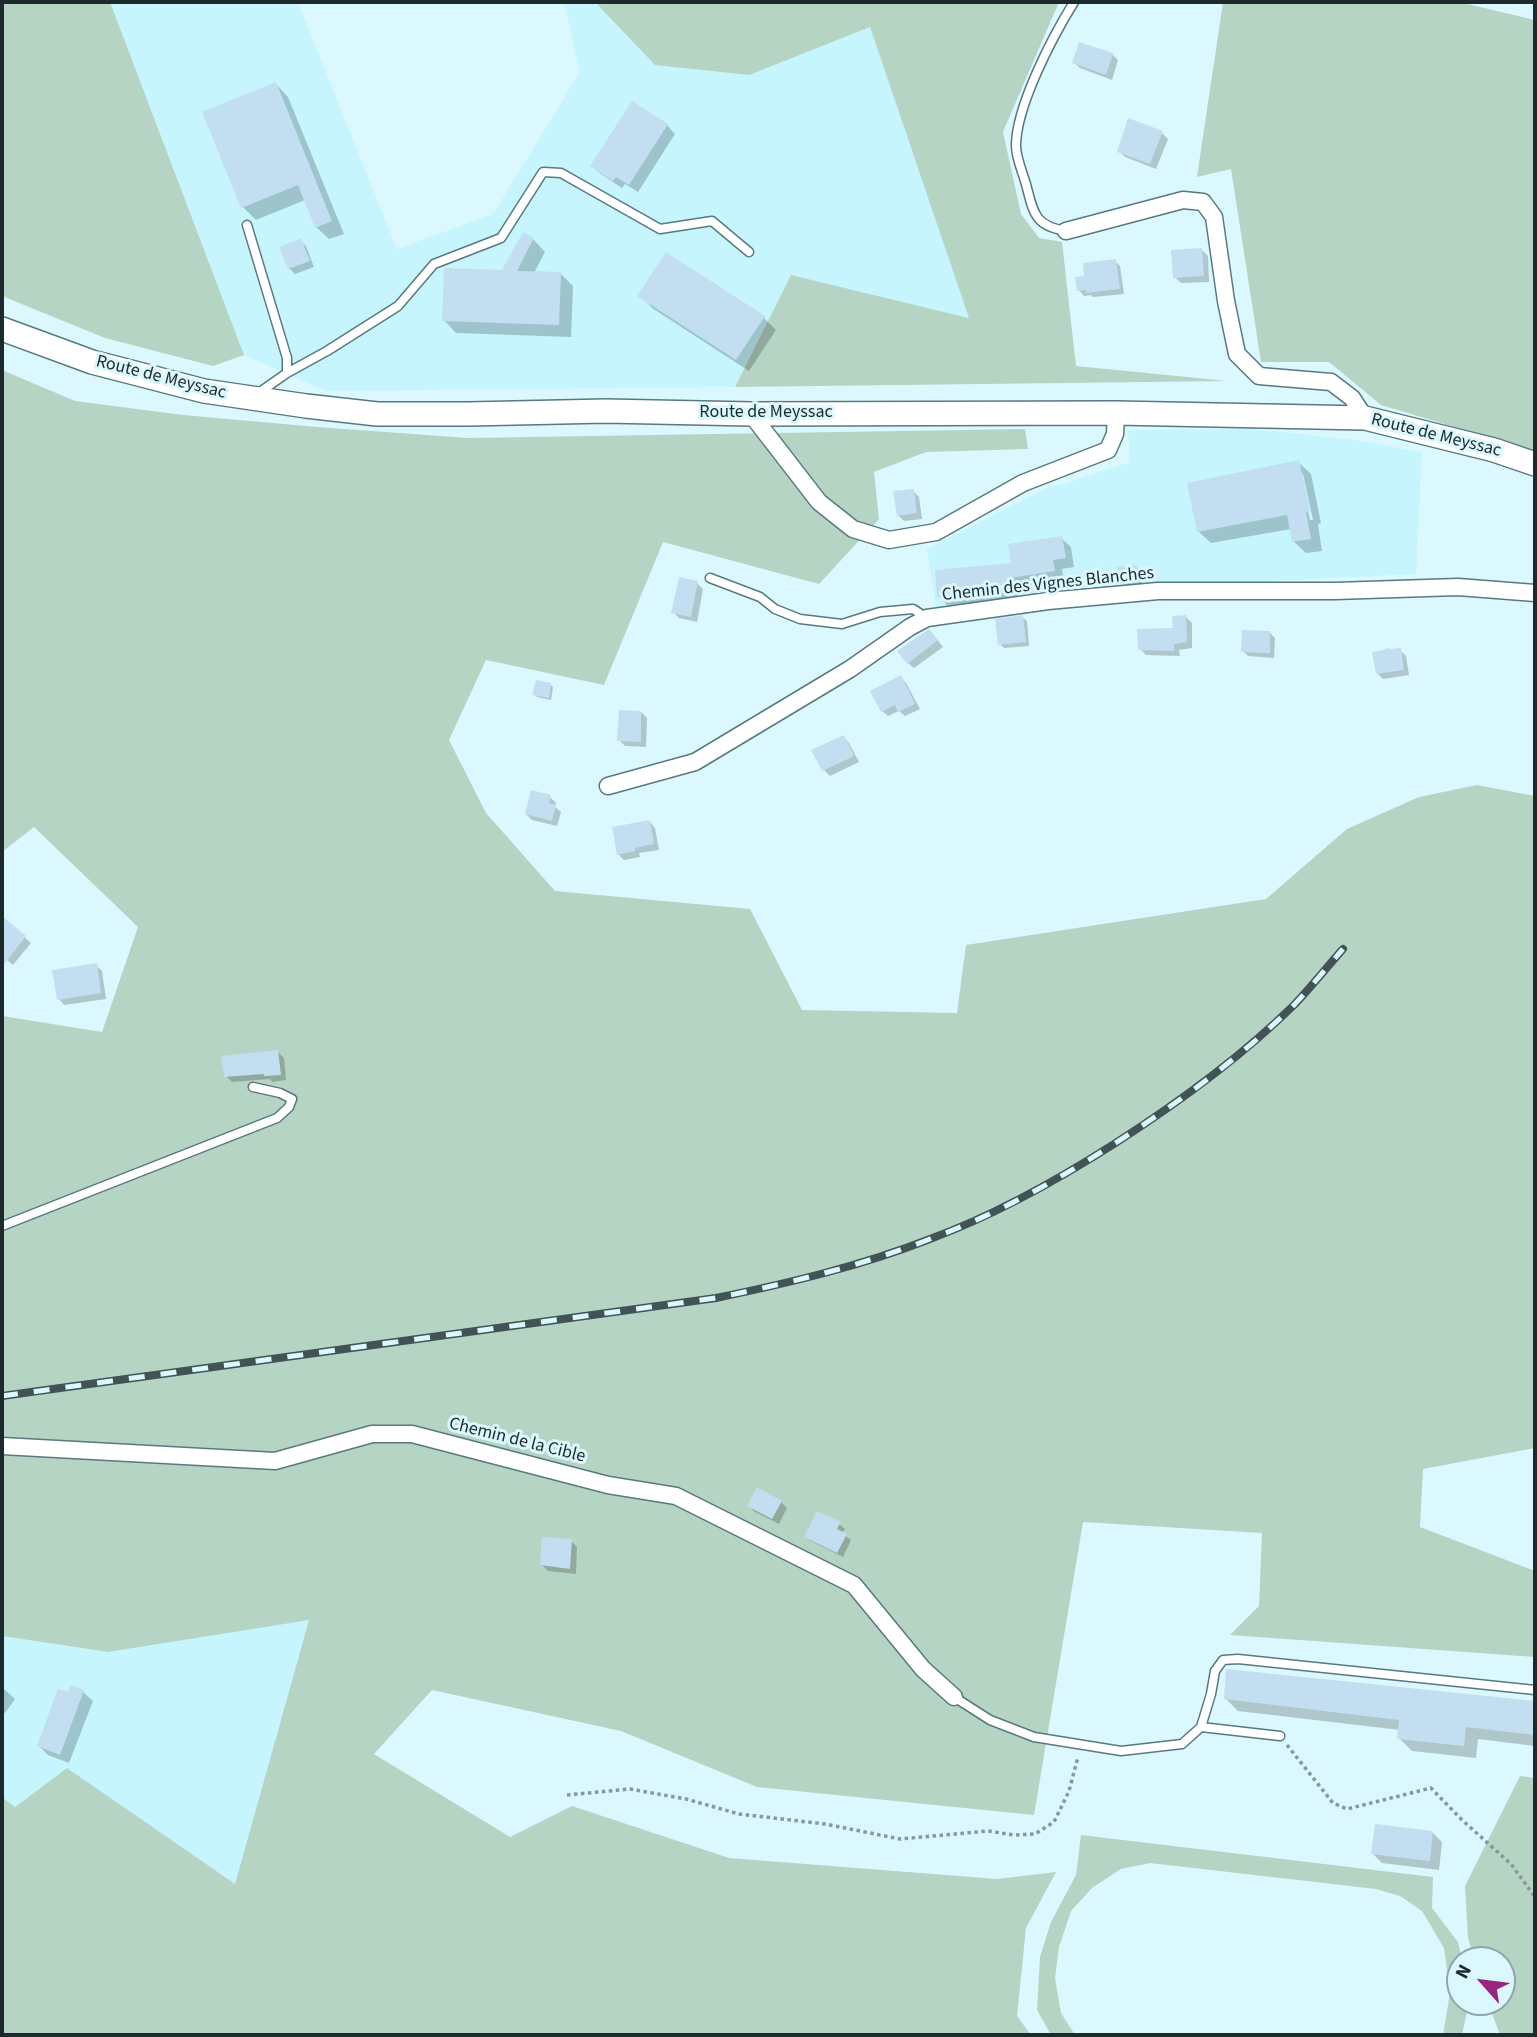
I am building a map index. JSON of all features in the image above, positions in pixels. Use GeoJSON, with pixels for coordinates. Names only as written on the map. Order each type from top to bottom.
{"type":"FeatureCollection","features":[{"type":"Feature","properties":{"kind":"main road","name":"Route de Meyssac"},"geometry":{"type":"LineString","coordinates":[[2,330],[92,362],[204,391],[377,414],[606,411],[751,414],[1116,413],[1365,418],[1494,450],[1535,464]]}},
{"type":"Feature","properties":{"kind":"street"},"geometry":{"type":"LineString","coordinates":[[1066,231],[1183,201],[1203,202],[1214,217],[1237,354],[1259,376],[1331,382],[1352,398],[1365,418]]}},
{"type":"Feature","properties":{"kind":"street"},"geometry":{"type":"LineString","coordinates":[[751,414],[819,502],[853,529],[889,540],[936,532],[1023,483],[1108,450],[1115,434],[1116,413]]}},
{"type":"Feature","properties":{"kind":"street","name":"Chemin des Vignes Blanches"},"geometry":{"type":"LineString","coordinates":[[608,786],[695,762],[850,669],[910,627],[927,618],[946,614],[1158,591],[1335,591],[1458,587],[1535,593]]}},
{"type":"Feature","properties":{"kind":"street","name":"Chemin de la Cible"},"geometry":{"type":"LineString","coordinates":[[2,1446],[275,1461],[372,1434],[412,1434],[608,1485],[676,1496],[854,1585],[923,1669],[954,1698]]}},
{"type":"Feature","properties":{"kind":"lane"},"geometry":{"type":"LineString","coordinates":[[1066,231],[1048,228],[1034,212],[1016,147],[1023,107],[1058,27],[1074,2]]}},
{"type":"Feature","properties":{"kind":"lane"},"geometry":{"type":"LineString","coordinates":[[251,398],[398,306],[434,264],[501,238],[543,172],[561,173],[660,229],[712,220],[749,252]]}},
{"type":"Feature","properties":{"kind":"lane"},"geometry":{"type":"LineString","coordinates":[[247,225],[288,358],[287,373]]}},
{"type":"Feature","properties":{"kind":"lane"},"geometry":{"type":"LineString","coordinates":[[710,578],[760,597],[775,609],[800,619],[842,624],[880,612],[913,609],[927,618]]}},
{"type":"Feature","properties":{"kind":"lane"},"geometry":{"type":"LineString","coordinates":[[2,1226],[277,1118],[289,1107],[292,1099],[280,1093],[253,1087]]}},
{"type":"Feature","properties":{"kind":"lane"},"geometry":{"type":"LineString","coordinates":[[954,1698],[990,1720],[1034,1737],[1121,1751],[1182,1744],[1201,1727],[1215,1671],[1223,1660],[1238,1659],[1535,1690]]}},
{"type":"Feature","properties":{"kind":"lane"},"geometry":{"type":"LineString","coordinates":[[1201,1727],[1280,1736]]}},
{"type":"Feature","properties":{"kind":"path"},"geometry":{"type":"LineString","coordinates":[[1280,1736],[1333,1804],[1347,1809],[1431,1788],[1511,1864],[1535,1897]]}},
{"type":"Feature","properties":{"kind":"path"},"geometry":{"type":"LineString","coordinates":[[567,1795],[630,1789],[685,1799],[739,1814],[825,1824],[900,1839],[988,1830],[1014,1835],[1035,1834],[1054,1822],[1069,1791],[1081,1745]]}},
{"type":"Feature","properties":{"kind":"shaded area"},"geometry":{"type":"Polygon","coordinates":[[[110,2],[298,2],[397,249],[493,214],[580,72],[564,2],[595,2],[655,64],[748,75],[870,27],[970,318],[791,275],[735,387],[326,391],[244,355],[110,2]]]}},
{"type":"Feature","properties":{"kind":"shaded area"},"geometry":{"type":"Polygon","coordinates":[[[1256,429],[1354,440],[1422,452],[1416,574],[1083,590],[936,607],[927,549],[1043,490],[1130,462],[1128,430],[1256,429]]]}},
{"type":"Feature","properties":{"kind":"shaded area"},"geometry":{"type":"Polygon","coordinates":[[[309,1619],[235,1885],[67,1768],[15,1807],[2,1797],[2,1636],[108,1652],[309,1619]]]}},
{"type":"Feature","properties":{"kind":"green space"},"geometry":{"type":"Polygon","coordinates":[[[2,2],[110,2],[244,355],[213,366],[105,338],[2,296],[2,2]]]}},
{"type":"Feature","properties":{"kind":"green space"},"geometry":{"type":"Polygon","coordinates":[[[595,2],[1059,2],[1003,132],[1021,214],[1039,238],[1062,242],[1076,366],[1227,381],[735,387],[791,275],[969,318],[870,27],[749,75],[655,65],[595,2]]]}},
{"type":"Feature","properties":{"kind":"green space"},"geometry":{"type":"Polygon","coordinates":[[[1223,2],[1459,2],[1535,20],[1535,451],[1381,405],[1329,362],[1261,362],[1231,169],[1197,177],[1223,2]]]}},
{"type":"Feature","properties":{"kind":"green space"},"geometry":{"type":"Polygon","coordinates":[[[2,370],[75,401],[183,415],[468,438],[1025,429],[1028,449],[926,452],[874,472],[879,519],[819,584],[663,542],[604,685],[486,660],[449,740],[486,813],[555,891],[750,909],[802,1010],[957,1013],[966,945],[1266,899],[1347,829],[1419,797],[1477,785],[1535,796],[1535,1448],[1423,1469],[1420,1527],[1535,1571],[1535,1657],[1230,1635],[1259,1606],[1262,1533],[1083,1522],[1034,1815],[757,1787],[621,1731],[432,1690],[374,1754],[510,1837],[572,1806],[729,1858],[997,1879],[1056,1872],[1026,1928],[1017,2016],[1031,2035],[2,2035],[2,1797],[15,1807],[67,1768],[235,1884],[309,1620],[108,1652],[2,1636],[2,1016],[102,1032],[138,927],[34,827],[2,852],[2,370]]]}},
{"type":"Feature","properties":{"kind":"green space"},"geometry":{"type":"Polygon","coordinates":[[[1520,1776],[1535,1778],[1535,2035],[1500,2035],[1493,2016],[1516,2016],[1516,1946],[1471,1946],[1465,1886],[1520,1776]]]}},
{"type":"Feature","properties":{"kind":"green space"},"geometry":{"type":"Polygon","coordinates":[[[1081,1835],[1433,1877],[1432,1908],[1459,1946],[1446,1946],[1446,1963],[1444,1948],[1422,1911],[1400,1896],[1376,1889],[1150,1863],[1121,1869],[1092,1888],[1071,1911],[1059,1947],[1055,1978],[1061,2013],[1075,2035],[1051,2035],[1037,2010],[1040,1957],[1051,1922],[1076,1875],[1081,1835]]]}},
{"type":"Feature","properties":{"kind":"green space"},"geometry":{"type":"Polygon","coordinates":[[[1446,2016],[1466,2016],[1462,2035],[1443,2035],[1446,2016]]]}},
{"type":"Feature","properties":{"kind":"building"},"geometry":{"type":"Polygon","coordinates":[[[1079,42],[1113,53],[1106,75],[1072,63],[1079,42]]]}},
{"type":"Feature","properties":{"kind":"building"},"geometry":{"type":"Polygon","coordinates":[[[276,82],[332,221],[315,228],[298,185],[241,208],[202,112],[276,82]]]}},
{"type":"Feature","properties":{"kind":"building"},"geometry":{"type":"Polygon","coordinates":[[[632,101],[668,124],[629,185],[616,177],[613,181],[590,166],[632,101]]]}},
{"type":"Feature","properties":{"kind":"building"},"geometry":{"type":"Polygon","coordinates":[[[1128,118],[1163,131],[1150,164],[1117,152],[1128,118]]]}},
{"type":"Feature","properties":{"kind":"building"},"geometry":{"type":"Polygon","coordinates":[[[523,232],[534,238],[517,271],[561,272],[559,325],[442,321],[444,268],[502,270],[523,232]]]}},
{"type":"Feature","properties":{"kind":"building"},"geometry":{"type":"Polygon","coordinates":[[[301,238],[310,261],[288,269],[279,247],[301,238]]]}},
{"type":"Feature","properties":{"kind":"building"},"geometry":{"type":"Polygon","coordinates":[[[1202,248],[1204,276],[1173,278],[1171,250],[1202,248]]]}},
{"type":"Feature","properties":{"kind":"building"},"geometry":{"type":"Polygon","coordinates":[[[666,252],[765,316],[736,360],[637,296],[666,252]]]}},
{"type":"Feature","properties":{"kind":"building"},"geometry":{"type":"Polygon","coordinates":[[[1116,259],[1120,289],[1086,293],[1086,290],[1077,291],[1075,277],[1084,276],[1083,263],[1116,259]]]}},
{"type":"Feature","properties":{"kind":"building"},"geometry":{"type":"Polygon","coordinates":[[[1299,460],[1310,511],[1306,512],[1311,539],[1292,542],[1287,515],[1197,532],[1187,483],[1299,460]]]}},
{"type":"Feature","properties":{"kind":"building"},"geometry":{"type":"Polygon","coordinates":[[[914,489],[917,513],[897,516],[893,491],[914,489]]]}},
{"type":"Feature","properties":{"kind":"building"},"geometry":{"type":"Polygon","coordinates":[[[1062,536],[1066,558],[1053,560],[1055,571],[1010,578],[1011,587],[1000,588],[1000,591],[937,597],[935,570],[1011,563],[1008,544],[1062,536]]]}},
{"type":"Feature","properties":{"kind":"building"},"geometry":{"type":"Polygon","coordinates":[[[1137,565],[1138,582],[1120,584],[1117,567],[1137,565]]]}},
{"type":"Feature","properties":{"kind":"building"},"geometry":{"type":"Polygon","coordinates":[[[679,577],[698,581],[691,617],[671,613],[679,577]]]}},
{"type":"Feature","properties":{"kind":"building"},"geometry":{"type":"Polygon","coordinates":[[[1023,615],[1026,642],[998,645],[995,619],[1023,615]]]}},
{"type":"Feature","properties":{"kind":"building"},"geometry":{"type":"Polygon","coordinates":[[[1186,615],[1187,642],[1174,644],[1174,651],[1138,650],[1137,629],[1173,628],[1172,616],[1186,615]]]}},
{"type":"Feature","properties":{"kind":"building"},"geometry":{"type":"Polygon","coordinates":[[[929,629],[938,640],[907,664],[897,651],[929,629]]]}},
{"type":"Feature","properties":{"kind":"building"},"geometry":{"type":"Polygon","coordinates":[[[1242,630],[1270,631],[1270,653],[1241,652],[1242,630]]]}},
{"type":"Feature","properties":{"kind":"building"},"geometry":{"type":"Polygon","coordinates":[[[1401,648],[1404,670],[1376,674],[1372,652],[1401,648]]]}},
{"type":"Feature","properties":{"kind":"building"},"geometry":{"type":"Polygon","coordinates":[[[901,675],[915,704],[898,712],[895,705],[881,712],[870,691],[901,675]]]}},
{"type":"Feature","properties":{"kind":"building"},"geometry":{"type":"Polygon","coordinates":[[[536,680],[551,683],[549,698],[532,695],[536,680]]]}},
{"type":"Feature","properties":{"kind":"building"},"geometry":{"type":"Polygon","coordinates":[[[619,710],[641,711],[641,742],[617,741],[619,710]]]}},
{"type":"Feature","properties":{"kind":"building"},"geometry":{"type":"Polygon","coordinates":[[[844,735],[854,756],[822,771],[811,750],[844,735]]]}},
{"type":"Feature","properties":{"kind":"building"},"geometry":{"type":"Polygon","coordinates":[[[531,790],[551,795],[549,803],[556,805],[552,821],[525,814],[531,790]]]}},
{"type":"Feature","properties":{"kind":"building"},"geometry":{"type":"Polygon","coordinates":[[[650,820],[654,844],[617,855],[612,827],[650,820]]]}},
{"type":"Feature","properties":{"kind":"building"},"geometry":{"type":"Polygon","coordinates":[[[2,916],[26,936],[2,967],[2,916]]]}},
{"type":"Feature","properties":{"kind":"building"},"geometry":{"type":"Polygon","coordinates":[[[97,963],[101,993],[57,1000],[52,970],[97,963]]]}},
{"type":"Feature","properties":{"kind":"building"},"geometry":{"type":"Polygon","coordinates":[[[278,1050],[281,1075],[224,1077],[221,1056],[278,1050]]]}},
{"type":"Feature","properties":{"kind":"building"},"geometry":{"type":"Polygon","coordinates":[[[757,1487],[782,1501],[772,1519],[747,1506],[757,1487]]]}},
{"type":"Feature","properties":{"kind":"building"},"geometry":{"type":"Polygon","coordinates":[[[817,1511],[841,1522],[837,1529],[847,1534],[837,1553],[804,1537],[817,1511]]]}},
{"type":"Feature","properties":{"kind":"building"},"geometry":{"type":"Polygon","coordinates":[[[542,1537],[572,1539],[570,1569],[540,1565],[542,1537]]]}},
{"type":"Feature","properties":{"kind":"building"},"geometry":{"type":"Polygon","coordinates":[[[1226,1669],[1535,1701],[1535,1735],[1466,1727],[1464,1746],[1397,1739],[1399,1720],[1224,1699],[1226,1669]]]}},
{"type":"Feature","properties":{"kind":"building"},"geometry":{"type":"Polygon","coordinates":[[[70,1685],[84,1690],[60,1755],[37,1746],[58,1689],[68,1692],[70,1685]]]}},
{"type":"Feature","properties":{"kind":"building"},"geometry":{"type":"Polygon","coordinates":[[[1375,1824],[1433,1831],[1430,1861],[1371,1854],[1375,1824]]]}},
{"type":"Feature","properties":{"kind":"railway"},"geometry":{"type":"LineString","coordinates":[[2,1396],[716,1298],[798,1280],[878,1258],[954,1230],[1001,1208],[1070,1171],[1138,1128],[1208,1079],[1252,1043],[1294,1005],[1343,949]]}}]}
